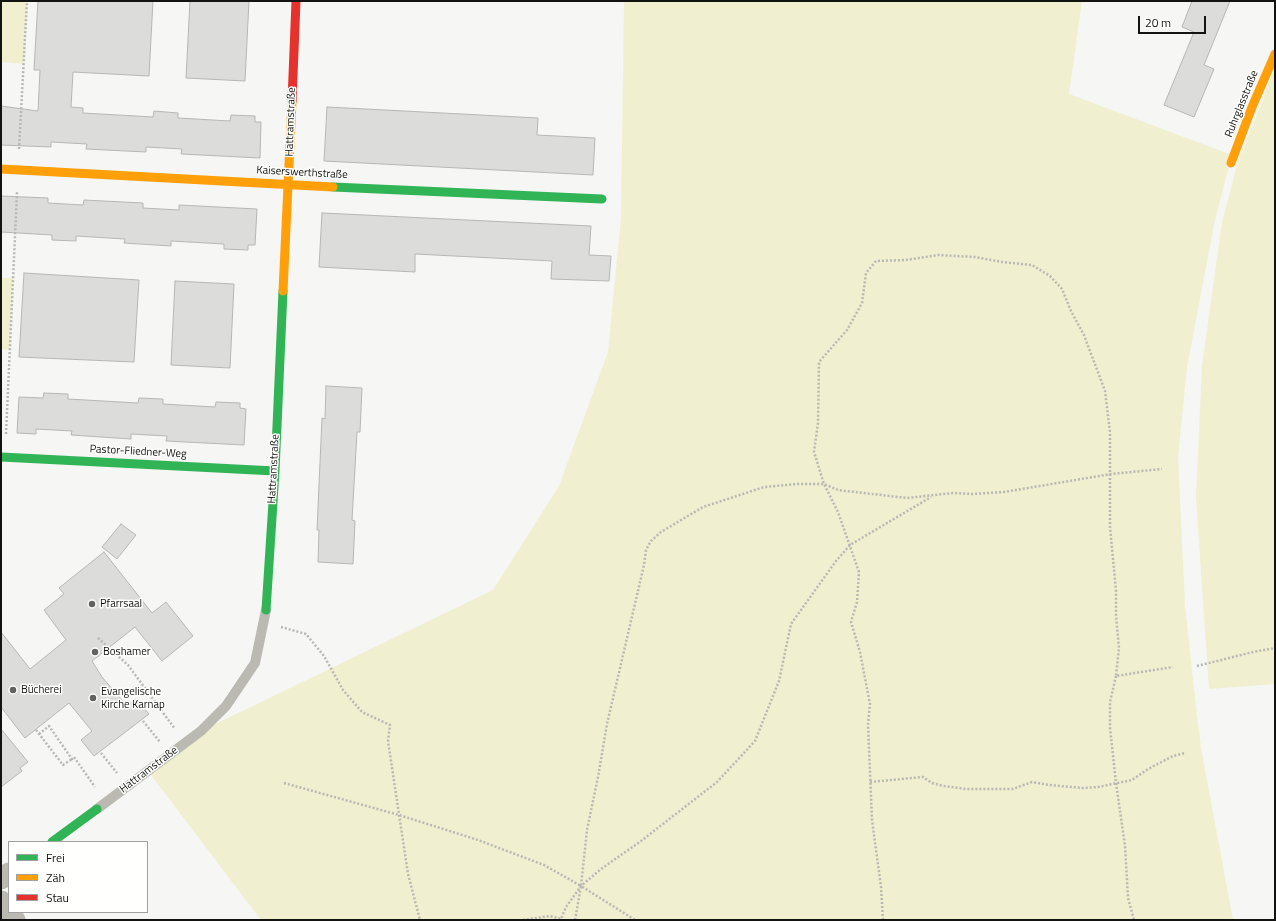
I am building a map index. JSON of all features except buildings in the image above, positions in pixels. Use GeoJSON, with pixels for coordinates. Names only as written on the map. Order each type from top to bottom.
{"type":"FeatureCollection","features":[{"type":"Feature","properties":{"kind":"street","name":"Hattramstraße"},"geometry":{"type":"LineString","coordinates":[[266,610],[275,471],[296,1]]}},
{"type":"Feature","properties":{"kind":"street","name":"Ruhrglasstraße"},"geometry":{"type":"LineString","coordinates":[[1231,163],[1252,107],[1275,54]]}},
{"type":"Feature","properties":{"kind":"street","name":"Kaiserswerthstraße"},"geometry":{"type":"LineString","coordinates":[[1,169],[288,185],[602,199]]}},
{"type":"Feature","properties":{"kind":"street","name":"Pastor-Fliedner-Weg"},"geometry":{"type":"LineString","coordinates":[[3,457],[275,471]]}},
{"type":"Feature","properties":{"kind":"street","name":"Hattramstraße"},"geometry":{"type":"LineString","coordinates":[[53,841],[97,809]]}},
{"type":"Feature","properties":{"kind":"street"},"geometry":{"type":"LineString","coordinates":[[1,902],[8,911]]}},
{"type":"Feature","properties":{"kind":"lane","name":"Hattramstraße"},"geometry":{"type":"LineString","coordinates":[[97,809],[201,731],[226,706],[255,663],[266,610]]}},
{"type":"Feature","properties":{"kind":"path"},"geometry":{"type":"LineString","coordinates":[[3,457],[27,1]]}},
{"type":"Feature","properties":{"kind":"path"},"geometry":{"type":"LineString","coordinates":[[883,920],[881,887],[872,820],[868,724],[870,704],[860,652],[851,622],[857,602],[859,572],[838,512],[824,484],[814,452],[818,422],[819,362],[847,330],[862,303],[866,273],[876,261],[906,260],[938,255],[975,257],[1032,265],[1050,276],[1062,289],[1086,342],[1105,391],[1110,432],[1110,526],[1116,591],[1116,616],[1120,648],[1110,702],[1110,721],[1116,783],[1125,846],[1128,898],[1134,920]]}},
{"type":"Feature","properties":{"kind":"path"},"geometry":{"type":"LineString","coordinates":[[575,920],[581,886],[587,830],[607,724],[644,565],[646,550],[651,541],[661,532],[703,507],[764,487],[797,484],[824,484],[838,490],[906,498],[953,493],[973,494],[1004,492],[1111,474],[1162,469]]}},
{"type":"Feature","properties":{"kind":"path"},"geometry":{"type":"LineString","coordinates":[[523,920],[550,916],[560,919],[566,907],[581,886],[601,869],[641,841],[717,782],[755,741],[779,681],[791,624],[836,561],[850,545],[933,496]]}},
{"type":"Feature","properties":{"kind":"path"},"geometry":{"type":"LineString","coordinates":[[264,623],[306,634],[324,656],[343,690],[362,712],[390,725],[388,741],[408,874],[420,920]]}},
{"type":"Feature","properties":{"kind":"path"},"geometry":{"type":"LineString","coordinates":[[98,638],[128,665],[185,743]]}},
{"type":"Feature","properties":{"kind":"path"},"geometry":{"type":"LineString","coordinates":[[1197,666],[1275,648]]}},
{"type":"Feature","properties":{"kind":"path"},"geometry":{"type":"LineString","coordinates":[[1116,676],[1173,667]]}},
{"type":"Feature","properties":{"kind":"path"},"geometry":{"type":"LineString","coordinates":[[143,721],[170,754]]}},
{"type":"Feature","properties":{"kind":"path"},"geometry":{"type":"LineString","coordinates":[[39,734],[49,726],[72,759]]}},
{"type":"Feature","properties":{"kind":"path"},"geometry":{"type":"LineString","coordinates":[[36,730],[63,765],[74,757],[106,802]]}},
{"type":"Feature","properties":{"kind":"path"},"geometry":{"type":"LineString","coordinates":[[101,753],[127,786]]}},
{"type":"Feature","properties":{"kind":"path"},"geometry":{"type":"LineString","coordinates":[[870,782],[924,777],[932,783],[944,786],[966,788],[1013,789],[1032,782],[1083,788],[1098,787],[1132,780],[1148,768],[1173,756],[1185,753]]}},
{"type":"Feature","properties":{"kind":"path"},"geometry":{"type":"LineString","coordinates":[[284,783],[452,831],[544,865],[635,920]]}},
{"type":"Feature","properties":{"kind":"green space"},"geometry":{"type":"Polygon","coordinates":[[[1,1],[27,1],[24,64],[1,62],[1,1]]]}},
{"type":"Feature","properties":{"kind":"green space"},"geometry":{"type":"Polygon","coordinates":[[[624,1],[1082,1],[1069,94],[1232,155],[1215,220],[1187,367],[1178,457],[1185,606],[1196,707],[1201,748],[1233,920],[261,920],[148,771],[201,731],[493,590],[559,486],[608,352],[621,219],[624,1]]]}},
{"type":"Feature","properties":{"kind":"green space"},"geometry":{"type":"Polygon","coordinates":[[[1275,68],[1275,684],[1209,689],[1196,497],[1202,366],[1222,222],[1238,162],[1275,68]]]}},
{"type":"Feature","properties":{"kind":"green space"},"geometry":{"type":"Polygon","coordinates":[[[1,278],[13,278],[10,350],[1,349],[1,278]]]}},
{"type":"Feature","properties":{"kind":"traffic: fast"},"geometry":{"type":"LineString","coordinates":[[333,187],[602,199]]}},
{"type":"Feature","properties":{"kind":"traffic: fast"},"geometry":{"type":"LineString","coordinates":[[266,610],[275,471],[283,291]]}},
{"type":"Feature","properties":{"kind":"traffic: fast"},"geometry":{"type":"LineString","coordinates":[[1,457],[275,471]]}},
{"type":"Feature","properties":{"kind":"traffic: fast"},"geometry":{"type":"LineString","coordinates":[[53,841],[97,809]]}},
{"type":"Feature","properties":{"kind":"traffic: slow"},"geometry":{"type":"LineString","coordinates":[[1231,163],[1252,107],[1275,54]]}},
{"type":"Feature","properties":{"kind":"traffic: slow"},"geometry":{"type":"LineString","coordinates":[[283,291],[292,101]]}},
{"type":"Feature","properties":{"kind":"traffic: slow"},"geometry":{"type":"LineString","coordinates":[[1,169],[333,187]]}},
{"type":"Feature","properties":{"kind":"traffic: jam"},"geometry":{"type":"LineString","coordinates":[[292,101],[296,1]]}},
{"type":"Feature","properties":{"kind":"place","name":"Pfarrsaal"},"geometry":{"type":"Point","coordinates":[92,604]}},
{"type":"Feature","properties":{"kind":"place","name":"Boshamer"},"geometry":{"type":"Point","coordinates":[95,652]}},
{"type":"Feature","properties":{"kind":"place","name":"Bücherei"},"geometry":{"type":"Point","coordinates":[13,690]}},
{"type":"Feature","properties":{"kind":"place","name":"Evangelische Kirche Karnap"},"geometry":{"type":"Point","coordinates":[93,698]}}]}
